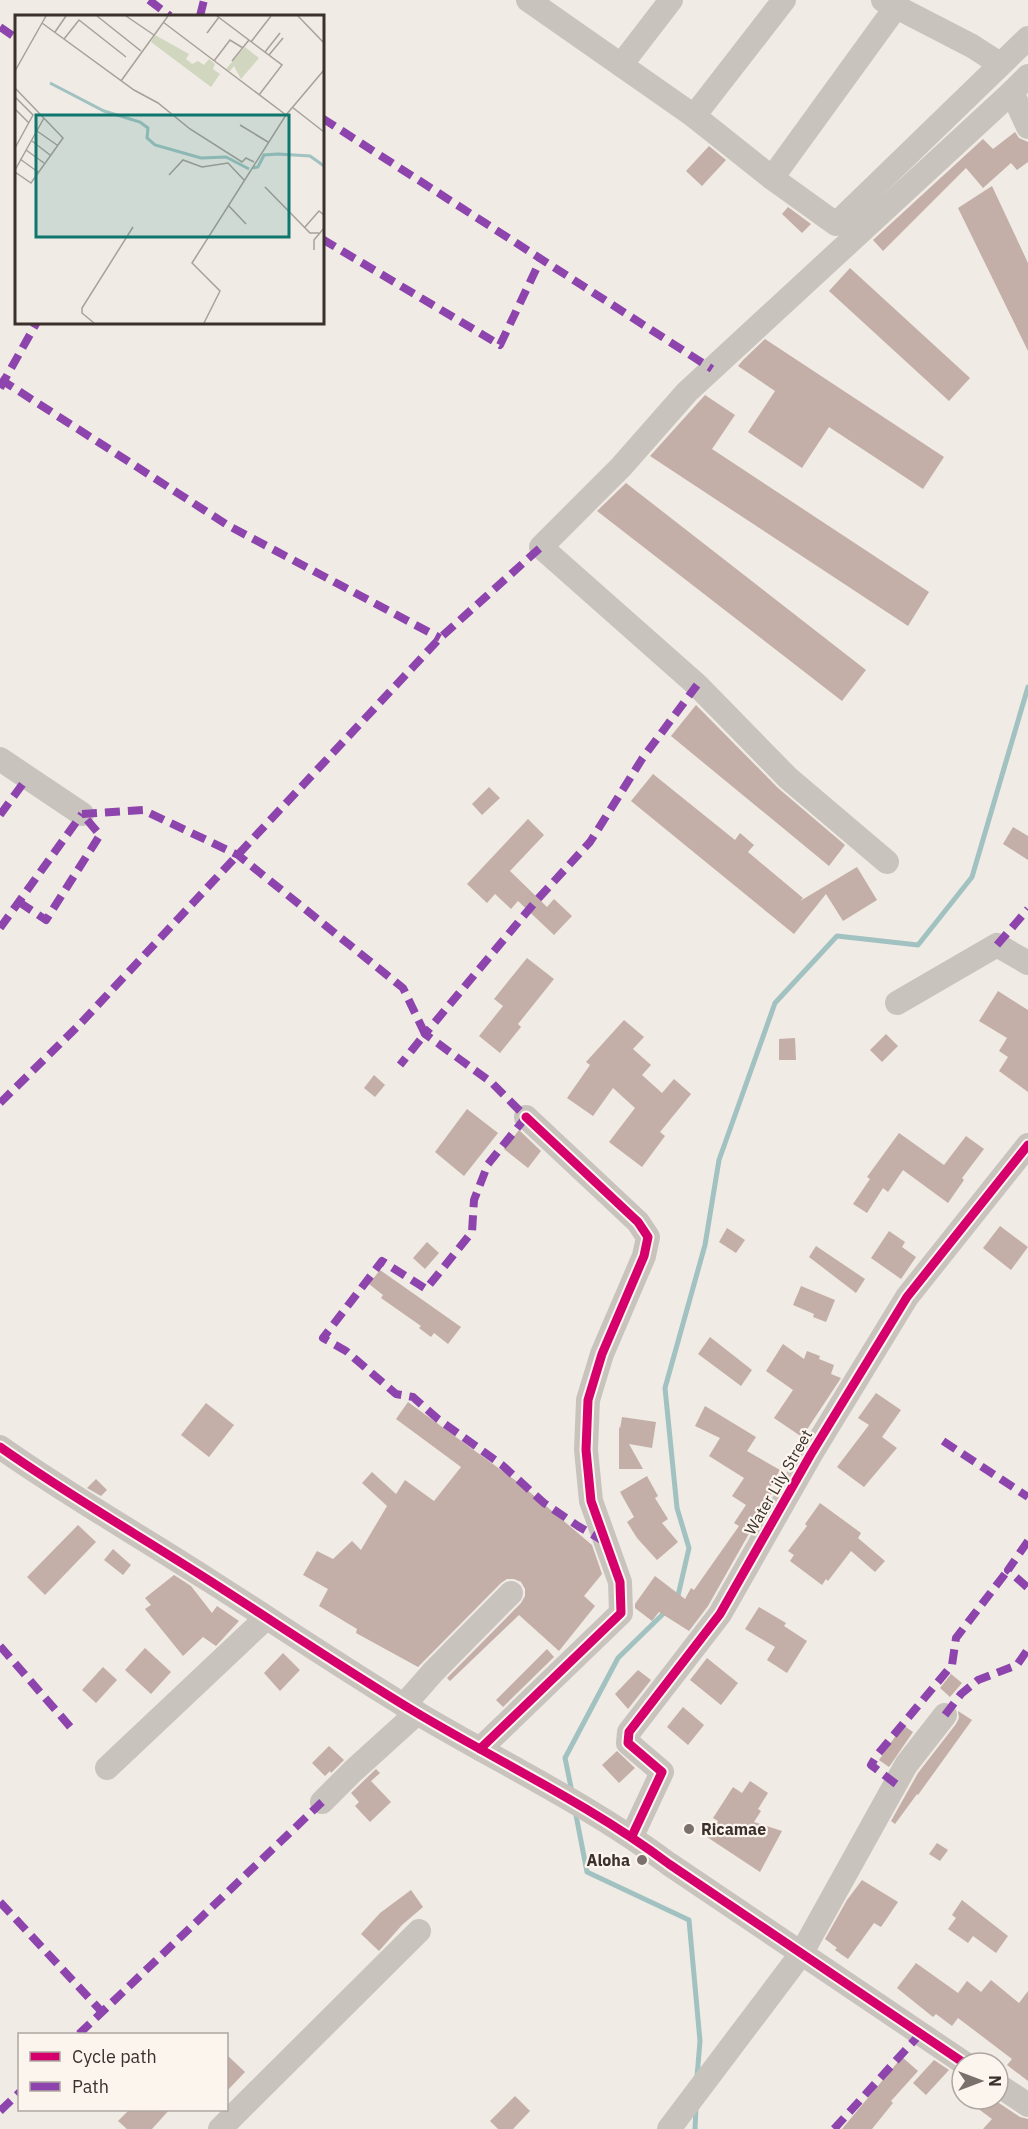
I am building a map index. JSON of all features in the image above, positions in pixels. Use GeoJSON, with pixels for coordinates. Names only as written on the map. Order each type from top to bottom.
{"type":"FeatureCollection","features":[{"type":"Feature","properties":{"kind":"street"},"geometry":{"type":"LineString","coordinates":[[621,65],[671,0]]}},
{"type":"Feature","properties":{"kind":"street"},"geometry":{"type":"LineString","coordinates":[[694,116],[784,0]]}},
{"type":"Feature","properties":{"kind":"street"},"geometry":{"type":"LineString","coordinates":[[772,178],[889,3],[972,46],[1000,64]]}},
{"type":"Feature","properties":{"kind":"street"},"geometry":{"type":"LineString","coordinates":[[543,4],[621,65],[694,116],[772,178],[836,224],[1028,38]]}},
{"type":"Feature","properties":{"kind":"street"},"geometry":{"type":"LineString","coordinates":[[1020,84],[1028,127]]}},
{"type":"Feature","properties":{"kind":"street"},"geometry":{"type":"LineString","coordinates":[[887,862],[788,778],[697,685],[541,547],[621,467],[687,392],[1020,84]]}},
{"type":"Feature","properties":{"kind":"street"},"geometry":{"type":"LineString","coordinates":[[0,759],[82,814]]}},
{"type":"Feature","properties":{"kind":"street"},"geometry":{"type":"LineString","coordinates":[[897,1003],[997,945],[1028,963]]}},
{"type":"Feature","properties":{"kind":"street"},"geometry":{"type":"LineString","coordinates":[[480,1749],[621,1613],[620,1582],[591,1502],[586,1450],[588,1400],[602,1354],[644,1256],[648,1237],[638,1222],[526,1117]]}},
{"type":"Feature","properties":{"kind":"street","name":"Water Lily Street"},"geometry":{"type":"LineString","coordinates":[[632,1836],[662,1772],[628,1743],[629,1732],[720,1614],[812,1454],[907,1297],[1028,1145]]}},
{"type":"Feature","properties":{"kind":"street"},"geometry":{"type":"LineString","coordinates":[[0,1447],[107,1519],[208,1580],[411,1709],[632,1836],[669,1864],[950,2053]]}},
{"type":"Feature","properties":{"kind":"street"},"geometry":{"type":"LineString","coordinates":[[322,1802],[411,1709],[433,1672],[511,1593]]}},
{"type":"Feature","properties":{"kind":"street"},"geometry":{"type":"LineString","coordinates":[[108,1768],[266,1618]]}},
{"type":"Feature","properties":{"kind":"street"},"geometry":{"type":"LineString","coordinates":[[669,2129],[801,1954],[906,1765],[945,1715]]}},
{"type":"Feature","properties":{"kind":"street"},"geometry":{"type":"LineString","coordinates":[[220,2129],[419,1931]]}},
{"type":"Feature","properties":{"kind":"street"},"geometry":{"type":"LineString","coordinates":[[1010,2093],[1028,2105]]}},
{"type":"Feature","properties":{"kind":"building"},"geometry":{"type":"Polygon","coordinates":[[[1015,132],[1019,138],[1028,142],[1028,162],[1017,170],[1011,163],[983,188],[966,168],[883,251],[873,240],[983,139],[993,149],[1015,132]]]}},
{"type":"Feature","properties":{"kind":"building"},"geometry":{"type":"Polygon","coordinates":[[[709,146],[726,160],[702,186],[686,171],[709,146]]]}},
{"type":"Feature","properties":{"kind":"building"},"geometry":{"type":"Polygon","coordinates":[[[992,186],[1028,263],[1028,351],[958,208],[992,186]]]}},
{"type":"Feature","properties":{"kind":"building"},"geometry":{"type":"Polygon","coordinates":[[[788,207],[811,224],[802,233],[782,214],[788,207]]]}},
{"type":"Feature","properties":{"kind":"building"},"geometry":{"type":"Polygon","coordinates":[[[850,268],[970,378],[949,401],[829,291],[850,268]]]}},
{"type":"Feature","properties":{"kind":"building"},"geometry":{"type":"Polygon","coordinates":[[[765,339],[944,457],[923,489],[829,427],[802,468],[748,432],[775,391],[738,366],[765,339]]]}},
{"type":"Feature","properties":{"kind":"building"},"geometry":{"type":"Polygon","coordinates":[[[705,395],[735,415],[712,449],[929,592],[908,626],[650,456],[705,395]]]}},
{"type":"Feature","properties":{"kind":"building"},"geometry":{"type":"Polygon","coordinates":[[[626,483],[866,670],[842,701],[597,511],[626,483]]]}},
{"type":"Feature","properties":{"kind":"building"},"geometry":{"type":"Polygon","coordinates":[[[696,705],[778,788],[845,845],[829,866],[671,736],[696,705]]]}},
{"type":"Feature","properties":{"kind":"building"},"geometry":{"type":"Polygon","coordinates":[[[653,774],[735,840],[740,833],[754,845],[748,852],[803,898],[800,901],[857,867],[877,900],[843,921],[826,894],[794,934],[631,801],[653,774]]]}},
{"type":"Feature","properties":{"kind":"building"},"geometry":{"type":"Polygon","coordinates":[[[489,787],[500,798],[482,815],[472,804],[489,787]]]}},
{"type":"Feature","properties":{"kind":"building"},"geometry":{"type":"Polygon","coordinates":[[[528,819],[544,835],[510,871],[547,907],[554,899],[572,916],[554,935],[518,901],[511,909],[495,894],[487,903],[467,884],[528,819]]]}},
{"type":"Feature","properties":{"kind":"building"},"geometry":{"type":"Polygon","coordinates":[[[1013,827],[1028,836],[1028,860],[1003,844],[1013,827]]]}},
{"type":"Feature","properties":{"kind":"building"},"geometry":{"type":"Polygon","coordinates":[[[527,958],[554,979],[518,1024],[521,1027],[500,1053],[479,1036],[503,1006],[494,999],[527,958]]]}},
{"type":"Feature","properties":{"kind":"building"},"geometry":{"type":"Polygon","coordinates":[[[998,991],[1028,1010],[1028,1092],[999,1071],[1008,1057],[999,1051],[1007,1038],[979,1021],[998,991]]]}},
{"type":"Feature","properties":{"kind":"building"},"geometry":{"type":"Polygon","coordinates":[[[624,1020],[644,1037],[633,1049],[651,1065],[642,1075],[662,1093],[674,1079],[691,1094],[660,1132],[665,1136],[642,1167],[609,1142],[635,1108],[613,1088],[593,1116],[567,1098],[590,1065],[586,1062],[624,1020]]]}},
{"type":"Feature","properties":{"kind":"building"},"geometry":{"type":"Polygon","coordinates":[[[886,1034],[898,1046],[882,1062],[870,1050],[886,1034]]]}},
{"type":"Feature","properties":{"kind":"building"},"geometry":{"type":"Polygon","coordinates":[[[795,1038],[796,1060],[779,1060],[779,1039],[795,1038]]]}},
{"type":"Feature","properties":{"kind":"building"},"geometry":{"type":"Polygon","coordinates":[[[374,1075],[385,1085],[375,1097],[364,1088],[374,1075]]]}},
{"type":"Feature","properties":{"kind":"building"},"geometry":{"type":"Polygon","coordinates":[[[467,1109],[498,1133],[464,1176],[435,1152],[467,1109]]]}},
{"type":"Feature","properties":{"kind":"building"},"geometry":{"type":"Polygon","coordinates":[[[519,1130],[541,1151],[528,1168],[504,1149],[519,1130]]]}},
{"type":"Feature","properties":{"kind":"building"},"geometry":{"type":"Polygon","coordinates":[[[899,1133],[944,1165],[966,1136],[984,1149],[962,1178],[964,1180],[948,1203],[903,1170],[888,1192],[883,1188],[867,1213],[853,1204],[870,1179],[867,1177],[899,1133]]]}},
{"type":"Feature","properties":{"kind":"building"},"geometry":{"type":"Polygon","coordinates":[[[1000,1226],[1028,1247],[1011,1270],[983,1248],[1000,1226]]]}},
{"type":"Feature","properties":{"kind":"building"},"geometry":{"type":"Polygon","coordinates":[[[727,1228],[745,1240],[736,1253],[719,1242],[727,1228]]]}},
{"type":"Feature","properties":{"kind":"building"},"geometry":{"type":"Polygon","coordinates":[[[889,1231],[905,1242],[902,1247],[916,1257],[901,1279],[871,1258],[889,1231]]]}},
{"type":"Feature","properties":{"kind":"building"},"geometry":{"type":"Polygon","coordinates":[[[427,1242],[439,1253],[425,1269],[413,1258],[427,1242]]]}},
{"type":"Feature","properties":{"kind":"building"},"geometry":{"type":"Polygon","coordinates":[[[816,1246],[865,1279],[856,1293],[809,1257],[816,1246]]]}},
{"type":"Feature","properties":{"kind":"building"},"geometry":{"type":"Polygon","coordinates":[[[380,1270],[461,1327],[448,1344],[434,1333],[431,1337],[419,1328],[421,1326],[381,1298],[383,1295],[369,1284],[380,1270]]]}},
{"type":"Feature","properties":{"kind":"building"},"geometry":{"type":"Polygon","coordinates":[[[801,1286],[835,1300],[826,1322],[793,1305],[801,1286]]]}},
{"type":"Feature","properties":{"kind":"building"},"geometry":{"type":"Polygon","coordinates":[[[710,1337],[752,1370],[741,1386],[698,1354],[710,1337]]]}},
{"type":"Feature","properties":{"kind":"building"},"geometry":{"type":"Polygon","coordinates":[[[783,1344],[804,1359],[807,1351],[820,1356],[819,1359],[834,1365],[831,1374],[841,1378],[802,1437],[774,1418],[793,1390],[766,1371],[783,1344]]]}},
{"type":"Feature","properties":{"kind":"building"},"geometry":{"type":"Polygon","coordinates":[[[876,1393],[901,1410],[882,1437],[897,1448],[864,1487],[837,1467],[869,1425],[858,1418],[876,1393]]]}},
{"type":"Feature","properties":{"kind":"building"},"geometry":{"type":"Polygon","coordinates":[[[408,1402],[519,1483],[592,1545],[602,1574],[584,1596],[595,1606],[559,1651],[519,1615],[450,1681],[447,1678],[521,1603],[525,1596],[525,1589],[521,1582],[514,1579],[507,1579],[501,1583],[418,1667],[356,1633],[357,1629],[319,1606],[328,1589],[303,1575],[317,1551],[333,1559],[352,1541],[361,1550],[387,1506],[362,1483],[372,1472],[396,1494],[405,1480],[434,1501],[461,1467],[396,1419],[408,1402]]]}},
{"type":"Feature","properties":{"kind":"building"},"geometry":{"type":"Polygon","coordinates":[[[206,1403],[234,1425],[209,1457],[181,1435],[206,1403]]]}},
{"type":"Feature","properties":{"kind":"building"},"geometry":{"type":"Polygon","coordinates":[[[705,1406],[756,1437],[747,1451],[780,1470],[768,1491],[772,1493],[708,1606],[689,1631],[659,1612],[652,1621],[635,1608],[635,1604],[655,1576],[685,1599],[691,1588],[694,1590],[739,1526],[734,1523],[746,1505],[732,1496],[744,1478],[709,1456],[720,1438],[695,1426],[705,1406]]]}},
{"type":"Feature","properties":{"kind":"building"},"geometry":{"type":"Polygon","coordinates":[[[622,1417],[656,1422],[652,1448],[629,1444],[643,1469],[619,1469],[619,1426],[620,1429],[622,1417]]]}},
{"type":"Feature","properties":{"kind":"building"},"geometry":{"type":"Polygon","coordinates":[[[647,1476],[658,1496],[655,1498],[668,1519],[662,1523],[678,1542],[657,1560],[637,1538],[627,1522],[634,1517],[620,1492],[647,1476]]]}},
{"type":"Feature","properties":{"kind":"building"},"geometry":{"type":"Polygon","coordinates":[[[96,1479],[107,1490],[101,1496],[87,1488],[96,1479]]]}},
{"type":"Feature","properties":{"kind":"building"},"geometry":{"type":"Polygon","coordinates":[[[820,1503],[861,1533],[858,1538],[885,1561],[875,1572],[851,1551],[828,1581],[826,1579],[822,1585],[790,1561],[794,1555],[788,1551],[807,1526],[805,1524],[820,1503]]]}},
{"type":"Feature","properties":{"kind":"building"},"geometry":{"type":"Polygon","coordinates":[[[78,1525],[96,1542],[45,1595],[27,1577],[78,1525]]]}},
{"type":"Feature","properties":{"kind":"building"},"geometry":{"type":"Polygon","coordinates":[[[113,1549],[131,1565],[123,1575],[104,1560],[113,1549]]]}},
{"type":"Feature","properties":{"kind":"building"},"geometry":{"type":"Polygon","coordinates":[[[174,1575],[191,1586],[212,1613],[217,1606],[239,1621],[216,1646],[203,1637],[183,1656],[145,1609],[151,1605],[145,1598],[174,1575]]]}},
{"type":"Feature","properties":{"kind":"building"},"geometry":{"type":"Polygon","coordinates":[[[759,1607],[786,1623],[784,1626],[807,1641],[787,1673],[767,1660],[775,1647],[745,1629],[759,1607]]]}},
{"type":"Feature","properties":{"kind":"building"},"geometry":{"type":"Polygon","coordinates":[[[145,1648],[171,1672],[151,1694],[125,1670],[145,1648]]]}},
{"type":"Feature","properties":{"kind":"building"},"geometry":{"type":"Polygon","coordinates":[[[547,1649],[554,1657],[503,1707],[496,1700],[547,1649]]]}},
{"type":"Feature","properties":{"kind":"building"},"geometry":{"type":"Polygon","coordinates":[[[283,1653],[300,1670],[280,1691],[264,1673],[283,1653]]]}},
{"type":"Feature","properties":{"kind":"building"},"geometry":{"type":"Polygon","coordinates":[[[707,1658],[738,1683],[721,1705],[690,1680],[707,1658]]]}},
{"type":"Feature","properties":{"kind":"building"},"geometry":{"type":"Polygon","coordinates":[[[103,1667],[117,1680],[96,1703],[82,1690],[103,1667]]]}},
{"type":"Feature","properties":{"kind":"building"},"geometry":{"type":"Polygon","coordinates":[[[638,1670],[651,1680],[628,1709],[615,1694],[638,1670]]]}},
{"type":"Feature","properties":{"kind":"building"},"geometry":{"type":"Polygon","coordinates":[[[951,1674],[962,1683],[950,1697],[940,1688],[951,1674]]]}},
{"type":"Feature","properties":{"kind":"building"},"geometry":{"type":"Polygon","coordinates":[[[683,1707],[704,1725],[688,1745],[667,1727],[683,1707]]]}},
{"type":"Feature","properties":{"kind":"building"},"geometry":{"type":"Polygon","coordinates":[[[958,1711],[972,1720],[895,1824],[891,1821],[918,1773],[956,1724],[959,1718],[958,1711]]]}},
{"type":"Feature","properties":{"kind":"building"},"geometry":{"type":"Polygon","coordinates":[[[903,1725],[913,1732],[889,1767],[879,1760],[903,1725]]]}},
{"type":"Feature","properties":{"kind":"building"},"geometry":{"type":"Polygon","coordinates":[[[329,1746],[344,1760],[325,1776],[312,1763],[329,1746]]]}},
{"type":"Feature","properties":{"kind":"building"},"geometry":{"type":"Polygon","coordinates":[[[617,1751],[635,1768],[619,1783],[602,1765],[617,1751]]]}},
{"type":"Feature","properties":{"kind":"building"},"geometry":{"type":"Polygon","coordinates":[[[376,1769],[380,1773],[371,1781],[391,1802],[370,1822],[355,1806],[359,1802],[351,1793],[376,1769]]]}},
{"type":"Feature","properties":{"kind":"building"},"geometry":{"type":"Polygon","coordinates":[[[750,1781],[768,1793],[758,1809],[761,1811],[754,1822],[782,1831],[760,1872],[707,1837],[718,1821],[713,1818],[733,1787],[742,1793],[750,1781]]]}},
{"type":"Feature","properties":{"kind":"building"},"geometry":{"type":"Polygon","coordinates":[[[937,1843],[948,1850],[940,1861],[929,1854],[937,1843]]]}},
{"type":"Feature","properties":{"kind":"building"},"geometry":{"type":"Polygon","coordinates":[[[862,1880],[898,1902],[881,1927],[874,1923],[848,1959],[825,1939],[847,1900],[862,1880]]]}},
{"type":"Feature","properties":{"kind":"building"},"geometry":{"type":"Polygon","coordinates":[[[411,1890],[423,1907],[402,1925],[379,1951],[361,1934],[380,1913],[411,1890]]]}},
{"type":"Feature","properties":{"kind":"building"},"geometry":{"type":"Polygon","coordinates":[[[962,1900],[1008,1936],[996,1953],[973,1936],[968,1943],[948,1929],[956,1918],[952,1915],[962,1900]]]}},
{"type":"Feature","properties":{"kind":"building"},"geometry":{"type":"Polygon","coordinates":[[[916,1963],[958,1993],[967,1981],[981,1992],[991,1980],[1019,2003],[1028,1991],[1028,2081],[1010,2067],[1012,2059],[1010,2051],[1001,2051],[958,2018],[952,2026],[936,2014],[933,2017],[897,1988],[916,1963]]]}},
{"type":"Feature","properties":{"kind":"building"},"geometry":{"type":"Polygon","coordinates":[[[228,2056],[245,2072],[228,2090],[228,2056]]]}},
{"type":"Feature","properties":{"kind":"building"},"geometry":{"type":"Polygon","coordinates":[[[902,2057],[918,2071],[891,2101],[893,2103],[872,2129],[842,2129],[902,2057]]]}},
{"type":"Feature","properties":{"kind":"building"},"geometry":{"type":"Polygon","coordinates":[[[934,2060],[949,2070],[926,2095],[913,2083],[934,2060]]]}},
{"type":"Feature","properties":{"kind":"building"},"geometry":{"type":"Polygon","coordinates":[[[515,2096],[530,2111],[513,2129],[498,2129],[490,2121],[515,2096]]]}},
{"type":"Feature","properties":{"kind":"building"},"geometry":{"type":"Polygon","coordinates":[[[1010,2110],[1028,2119],[1028,2129],[983,2129],[992,2119],[981,2111],[1010,2110]]]}},
{"type":"Feature","properties":{"kind":"building"},"geometry":{"type":"Polygon","coordinates":[[[128,2111],[168,2111],[152,2129],[127,2129],[118,2121],[128,2111]]]}},
{"type":"Feature","properties":{"kind":"waterway"},"geometry":{"type":"LineString","coordinates":[[677,1600],[689,1548],[677,1508],[665,1388],[705,1245],[719,1160],[775,1003],[837,936],[918,945],[972,877],[1028,687]]}},
{"type":"Feature","properties":{"kind":"waterway"},"geometry":{"type":"LineString","coordinates":[[572,1792],[565,1758],[618,1658],[666,1611]]}},
{"type":"Feature","properties":{"kind":"waterway"},"geometry":{"type":"LineString","coordinates":[[575,1810],[587,1872],[689,1920],[700,2041],[697,2077]]}},
{"type":"Feature","properties":{"kind":"waterway"},"geometry":{"type":"LineString","coordinates":[[695,2129],[696,2107]]}},
{"type":"Feature","properties":{"kind":"marked path"},"geometry":{"type":"LineString","coordinates":[[149,0],[169,15]]}},
{"type":"Feature","properties":{"kind":"marked path"},"geometry":{"type":"LineString","coordinates":[[200,15],[204,0]]}},
{"type":"Feature","properties":{"kind":"marked path"},"geometry":{"type":"LineString","coordinates":[[0,27],[15,37]]}},
{"type":"Feature","properties":{"kind":"marked path"},"geometry":{"type":"LineString","coordinates":[[324,119],[712,369]]}},
{"type":"Feature","properties":{"kind":"marked path"},"geometry":{"type":"LineString","coordinates":[[324,240],[500,345],[541,259]]}},
{"type":"Feature","properties":{"kind":"marked path"},"geometry":{"type":"LineString","coordinates":[[0,388],[36,324]]}},
{"type":"Feature","properties":{"kind":"marked path"},"geometry":{"type":"LineString","coordinates":[[0,379],[229,526],[440,638]]}},
{"type":"Feature","properties":{"kind":"marked path"},"geometry":{"type":"LineString","coordinates":[[0,1103],[81,1023],[440,638],[541,547]]}},
{"type":"Feature","properties":{"kind":"marked path"},"geometry":{"type":"LineString","coordinates":[[605,1542],[544,1503],[502,1465],[438,1419],[413,1397],[396,1394],[346,1351],[323,1338],[382,1261],[426,1289],[472,1232],[474,1200],[488,1164],[526,1117],[491,1082],[425,1034],[536,901],[590,842],[642,759],[697,685]]}},
{"type":"Feature","properties":{"kind":"marked path"},"geometry":{"type":"LineString","coordinates":[[0,815],[27,778]]}},
{"type":"Feature","properties":{"kind":"marked path"},"geometry":{"type":"LineString","coordinates":[[82,814],[143,810],[238,855],[403,988],[425,1034],[400,1065]]}},
{"type":"Feature","properties":{"kind":"marked path"},"geometry":{"type":"LineString","coordinates":[[19,902],[46,920],[100,835],[82,814]]}},
{"type":"Feature","properties":{"kind":"marked path"},"geometry":{"type":"LineString","coordinates":[[0,928],[82,814]]}},
{"type":"Feature","properties":{"kind":"marked path"},"geometry":{"type":"LineString","coordinates":[[997,945],[1028,909]]}},
{"type":"Feature","properties":{"kind":"marked path"},"geometry":{"type":"LineString","coordinates":[[943,1441],[1028,1497]]}},
{"type":"Feature","properties":{"kind":"marked path"},"geometry":{"type":"LineString","coordinates":[[1028,1541],[1008,1570],[1028,1588]]}},
{"type":"Feature","properties":{"kind":"marked path"},"geometry":{"type":"LineString","coordinates":[[896,1784],[871,1765],[952,1665],[956,1638],[1008,1570]]}},
{"type":"Feature","properties":{"kind":"marked path"},"geometry":{"type":"LineString","coordinates":[[0,1646],[73,1730]]}},
{"type":"Feature","properties":{"kind":"marked path"},"geometry":{"type":"LineString","coordinates":[[945,1715],[961,1694],[978,1680],[1017,1665],[1028,1649]]}},
{"type":"Feature","properties":{"kind":"marked path"},"geometry":{"type":"LineString","coordinates":[[80,2033],[322,1802]]}},
{"type":"Feature","properties":{"kind":"marked path"},"geometry":{"type":"LineString","coordinates":[[0,1902],[102,2012]]}},
{"type":"Feature","properties":{"kind":"marked path"},"geometry":{"type":"LineString","coordinates":[[834,2129],[920,2034]]}},
{"type":"Feature","properties":{"kind":"marked path"},"geometry":{"type":"LineString","coordinates":[[0,2111],[18,2094]]}},
{"type":"Feature","properties":{"kind":"cycle path"},"geometry":{"type":"LineString","coordinates":[[480,1749],[621,1613],[620,1582],[591,1501],[586,1450],[588,1400],[602,1354],[644,1256],[648,1237],[638,1222],[526,1117]]}},
{"type":"Feature","properties":{"kind":"cycle path"},"geometry":{"type":"LineString","coordinates":[[632,1836],[662,1772],[628,1743],[629,1732],[720,1614],[811,1454],[907,1297],[1028,1145]]}},
{"type":"Feature","properties":{"kind":"cycle path"},"geometry":{"type":"LineString","coordinates":[[0,1447],[391,1697],[608,1823],[950,2054]]}},
{"type":"Feature","properties":{"kind":"place","name":"Ricamae"},"geometry":{"type":"Point","coordinates":[689,1829]}},
{"type":"Feature","properties":{"kind":"place","name":"Aloha"},"geometry":{"type":"Point","coordinates":[642,1860]}}]}
